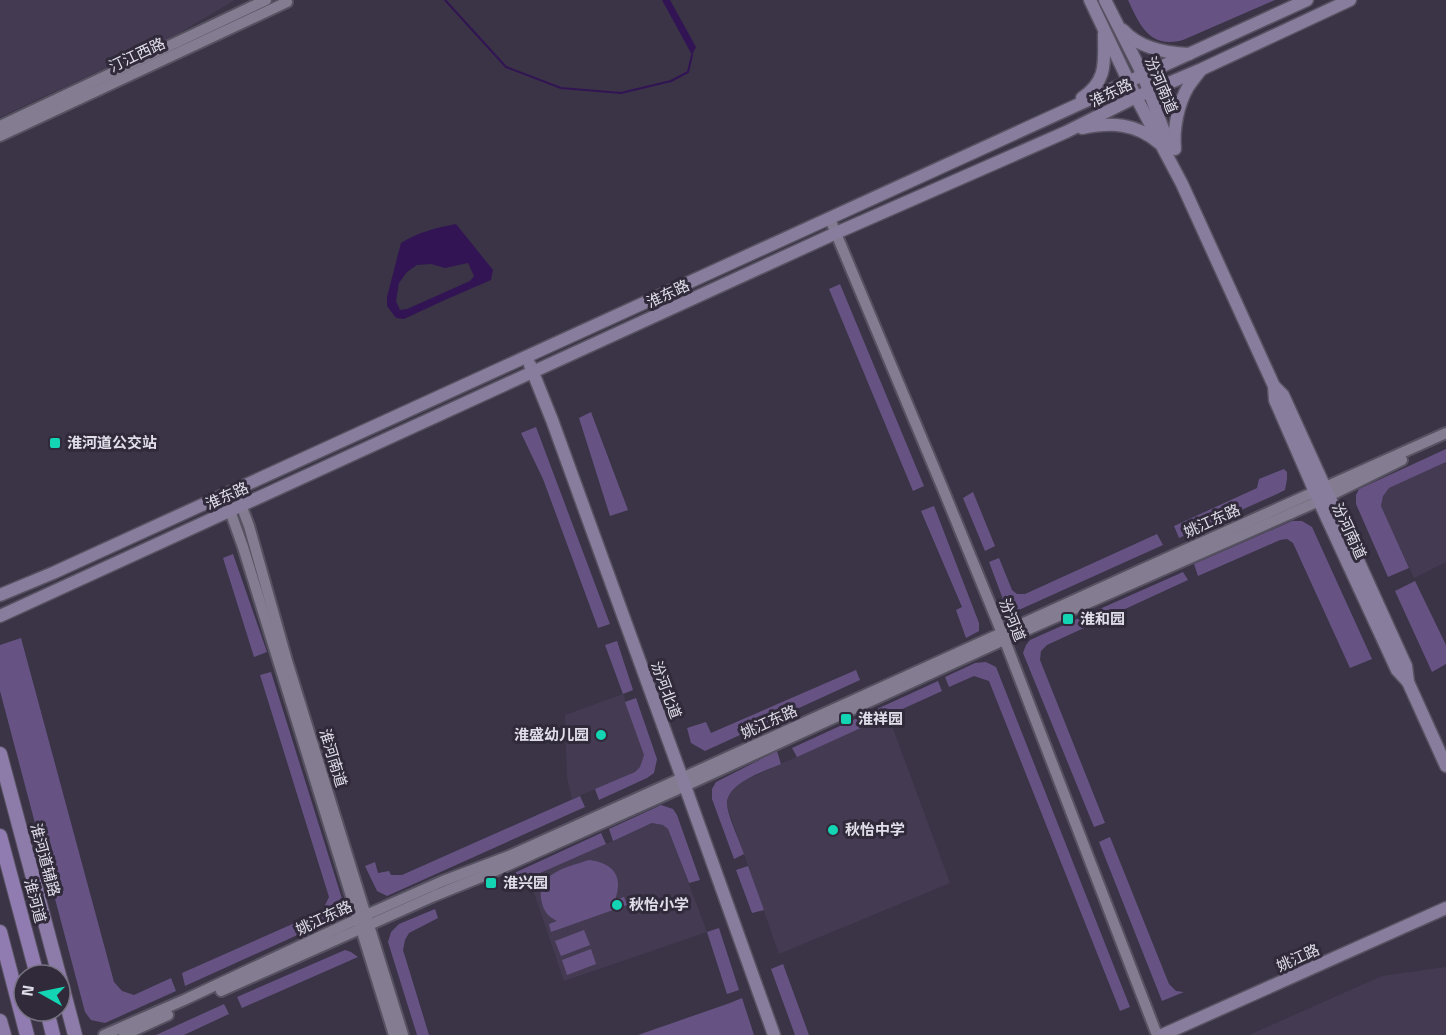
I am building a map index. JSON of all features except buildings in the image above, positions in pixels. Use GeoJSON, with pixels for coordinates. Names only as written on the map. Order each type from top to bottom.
{"type":"FeatureCollection","features":[{"type":"Feature","properties":{"kind":"highway","name":"淮河道"},"geometry":{"type":"LineString","coordinates":[[0,836],[34,963]]}},
{"type":"Feature","properties":{"kind":"highway"},"geometry":{"type":"LineString","coordinates":[[0,932],[27,1035]]}},
{"type":"Feature","properties":{"kind":"main road","name":"汾河南道"},"geometry":{"type":"LineString","coordinates":[[1090,0],[1136,97],[1182,184],[1274,386],[1275,400],[1322,494],[1397,670],[1408,682],[1446,766]]}},
{"type":"Feature","properties":{"kind":"main road","name":"汾河南道"},"geometry":{"type":"LineString","coordinates":[[1105,0],[1143,75],[1182,184]]}},
{"type":"Feature","properties":{"kind":"main road","name":"淮东路"},"geometry":{"type":"LineString","coordinates":[[0,595],[53,573],[1307,0]]}},
{"type":"Feature","properties":{"kind":"main road","name":"淮东路"},"geometry":{"type":"LineString","coordinates":[[0,616],[836,233],[1066,132],[1136,97],[1350,0]]}},
{"type":"Feature","properties":{"kind":"main road"},"geometry":{"type":"LineString","coordinates":[[1116,23],[1127,34],[1155,49],[1190,54]]}},
{"type":"Feature","properties":{"kind":"main road"},"geometry":{"type":"LineString","coordinates":[[1068,109],[1087,95],[1100,81],[1104,59],[1104,29]]}},
{"type":"Feature","properties":{"kind":"main road"},"geometry":{"type":"LineString","coordinates":[[1176,163],[1174,139],[1178,113],[1188,88],[1202,69]]}},
{"type":"Feature","properties":{"kind":"main road"},"geometry":{"type":"LineString","coordinates":[[1066,132],[1093,126],[1122,125],[1145,134],[1164,148]]}},
{"type":"Feature","properties":{"kind":"main road","name":"汾河北道"},"geometry":{"type":"LineString","coordinates":[[527,357],[684,782],[774,1035]]}},
{"type":"Feature","properties":{"kind":"main road","name":"淮河道辅路"},"geometry":{"type":"LineString","coordinates":[[0,754],[56,963]]}},
{"type":"Feature","properties":{"kind":"main road"},"geometry":{"type":"LineString","coordinates":[[0,791],[25,848]]}},
{"type":"Feature","properties":{"kind":"main road","name":"姚江路"},"geometry":{"type":"LineString","coordinates":[[1162,1035],[1446,908]]}},
{"type":"Feature","properties":{"kind":"main road"},"geometry":{"type":"LineString","coordinates":[[0,1021],[4,1035]]}},
{"type":"Feature","properties":{"kind":"street","name":"汀江西路"},"geometry":{"type":"LineString","coordinates":[[0,126],[266,0]]}},
{"type":"Feature","properties":{"kind":"street","name":"汀江西路"},"geometry":{"type":"LineString","coordinates":[[0,136],[286,1]]}},
{"type":"Feature","properties":{"kind":"street","name":"汾河道"},"geometry":{"type":"LineString","coordinates":[[830,219],[1003,637],[1157,1035]]}},
{"type":"Feature","properties":{"kind":"street","name":"姚江东路"},"geometry":{"type":"LineString","coordinates":[[1322,494],[1446,433]]}},
{"type":"Feature","properties":{"kind":"street","name":"姚江东路"},"geometry":{"type":"LineString","coordinates":[[104,1035],[363,922],[486,875],[1003,637],[1446,440]]}},
{"type":"Feature","properties":{"kind":"street","name":"淮河南道"},"geometry":{"type":"LineString","coordinates":[[229,492],[236,508],[247,557],[363,922],[403,1035]]}},
{"type":"Feature","properties":{"kind":"street","name":"姚江东路"},"geometry":{"type":"LineString","coordinates":[[124,1035],[363,922]]}},
{"type":"Feature","properties":{"kind":"street","name":"淮河南道"},"geometry":{"type":"LineString","coordinates":[[363,922],[393,1035]]}},
{"type":"Feature","properties":{"kind":"shaded area"},"geometry":{"type":"Polygon","coordinates":[[[0,0],[235,0],[174,36],[0,117],[0,0]]]}},
{"type":"Feature","properties":{"kind":"shaded area"},"geometry":{"type":"Polygon","coordinates":[[[662,0],[670,0],[696,47],[692,55],[662,0]]]}},
{"type":"Feature","properties":{"kind":"shaded area"},"geometry":{"type":"Polygon","coordinates":[[[1128,0],[1275,0],[1183,40],[1172,42],[1154,38],[1148,33],[1128,0]]]}},
{"type":"Feature","properties":{"kind":"shaded area"},"geometry":{"type":"Polygon","coordinates":[[[456,224],[493,270],[491,280],[404,319],[396,318],[387,306],[387,297],[401,243],[421,233],[456,224]],[[468,263],[445,268],[431,264],[417,265],[407,272],[399,283],[396,301],[400,310],[470,281],[474,276],[468,263]]]}},
{"type":"Feature","properties":{"kind":"shaded area"},"geometry":{"type":"Polygon","coordinates":[[[840,284],[924,486],[913,491],[829,289],[840,284]]]}},
{"type":"Feature","properties":{"kind":"shaded area"},"geometry":{"type":"Polygon","coordinates":[[[591,412],[628,510],[610,516],[579,418],[591,412]]]}},
{"type":"Feature","properties":{"kind":"shaded area"},"geometry":{"type":"Polygon","coordinates":[[[536,427],[610,624],[598,628],[543,479],[521,433],[536,427]]]}},
{"type":"Feature","properties":{"kind":"shaded area"},"geometry":{"type":"Polygon","coordinates":[[[1446,449],[1446,462],[1389,488],[1383,496],[1381,506],[1409,568],[1388,577],[1356,504],[1356,495],[1359,489],[1446,449]]]}},
{"type":"Feature","properties":{"kind":"shaded area"},"geometry":{"type":"Polygon","coordinates":[[[1446,462],[1446,562],[1414,578],[1381,506],[1383,496],[1389,488],[1446,462]]]}},
{"type":"Feature","properties":{"kind":"shaded area"},"geometry":{"type":"Polygon","coordinates":[[[1284,469],[1287,472],[1285,490],[1179,538],[1174,526],[1257,488],[1259,479],[1284,469]]]}},
{"type":"Feature","properties":{"kind":"shaded area"},"geometry":{"type":"Polygon","coordinates":[[[973,492],[995,546],[985,551],[963,498],[973,492]]]}},
{"type":"Feature","properties":{"kind":"shaded area"},"geometry":{"type":"Polygon","coordinates":[[[934,506],[979,623],[979,631],[966,638],[956,610],[962,607],[921,511],[934,506]]]}},
{"type":"Feature","properties":{"kind":"shaded area"},"geometry":{"type":"Polygon","coordinates":[[[1292,521],[1302,521],[1312,527],[1372,659],[1350,668],[1293,543],[1287,539],[1198,576],[1194,564],[1292,521]]]}},
{"type":"Feature","properties":{"kind":"shaded area"},"geometry":{"type":"Polygon","coordinates":[[[1157,534],[1163,545],[1021,609],[1009,610],[989,562],[999,558],[1012,590],[1017,594],[1025,594],[1157,534]]]}},
{"type":"Feature","properties":{"kind":"shaded area"},"geometry":{"type":"Polygon","coordinates":[[[233,554],[267,652],[254,657],[223,558],[233,554]]]}},
{"type":"Feature","properties":{"kind":"shaded area"},"geometry":{"type":"Polygon","coordinates":[[[1183,572],[1188,580],[1047,645],[1041,651],[1040,660],[1105,823],[1094,827],[1023,653],[1030,640],[1183,572]]]}},
{"type":"Feature","properties":{"kind":"shaded area"},"geometry":{"type":"Polygon","coordinates":[[[1415,581],[1446,645],[1446,664],[1432,672],[1395,591],[1415,581]]]}},
{"type":"Feature","properties":{"kind":"shaded area"},"geometry":{"type":"Polygon","coordinates":[[[21,638],[114,982],[122,991],[134,995],[171,978],[176,991],[105,1023],[91,1020],[85,1012],[0,691],[0,645],[21,638]]]}},
{"type":"Feature","properties":{"kind":"shaded area"},"geometry":{"type":"Polygon","coordinates":[[[617,641],[633,690],[623,694],[605,645],[617,641]]]}},
{"type":"Feature","properties":{"kind":"shaded area"},"geometry":{"type":"Polygon","coordinates":[[[986,662],[996,667],[1130,1007],[1120,1011],[989,681],[974,676],[949,687],[945,677],[975,663],[986,662]]]}},
{"type":"Feature","properties":{"kind":"shaded area"},"geometry":{"type":"Polygon","coordinates":[[[856,670],[860,680],[705,751],[691,743],[687,728],[706,722],[711,733],[856,670]]]}},
{"type":"Feature","properties":{"kind":"shaded area"},"geometry":{"type":"Polygon","coordinates":[[[271,672],[344,910],[337,917],[185,986],[182,973],[322,911],[329,897],[260,675],[271,672]]]}},
{"type":"Feature","properties":{"kind":"shaded area"},"geometry":{"type":"Polygon","coordinates":[[[938,681],[942,691],[797,757],[792,748],[938,681]]]}},
{"type":"Feature","properties":{"kind":"shaded area","name":"淮盛幼儿园"},"geometry":{"type":"Polygon","coordinates":[[[623,694],[644,755],[640,767],[635,772],[572,799],[567,777],[565,715],[623,694]]]}},
{"type":"Feature","properties":{"kind":"shaded area"},"geometry":{"type":"Polygon","coordinates":[[[636,698],[657,759],[654,773],[599,800],[595,789],[635,772],[640,767],[644,755],[625,702],[636,698]]]}},
{"type":"Feature","properties":{"kind":"shaded area","name":"秋怡中学"},"geometry":{"type":"Polygon","coordinates":[[[888,715],[950,883],[779,954],[727,806],[728,796],[737,784],[888,715]]]}},
{"type":"Feature","properties":{"kind":"shaded area"},"geometry":{"type":"Polygon","coordinates":[[[777,751],[781,764],[739,784],[728,797],[729,814],[744,854],[734,859],[712,799],[712,789],[716,782],[777,751]]]}},
{"type":"Feature","properties":{"kind":"shaded area"},"geometry":{"type":"Polygon","coordinates":[[[580,796],[585,807],[387,896],[377,891],[365,866],[375,862],[378,873],[389,871],[391,875],[402,875],[580,796]]]}},
{"type":"Feature","properties":{"kind":"shaded area"},"geometry":{"type":"Polygon","coordinates":[[[661,805],[673,809],[677,815],[700,880],[689,883],[668,829],[663,825],[652,823],[613,841],[609,829],[661,805]]]}},
{"type":"Feature","properties":{"kind":"shaded area","name":"秋怡小学"},"geometry":{"type":"Polygon","coordinates":[[[653,823],[663,825],[668,829],[707,932],[564,981],[529,878],[653,823]]]}},
{"type":"Feature","properties":{"kind":"shaded area"},"geometry":{"type":"Polygon","coordinates":[[[601,833],[606,844],[513,885],[510,875],[601,833]]]}},
{"type":"Feature","properties":{"kind":"shaded area"},"geometry":{"type":"Polygon","coordinates":[[[1110,837],[1169,984],[1176,991],[1184,992],[1162,1001],[1099,842],[1110,837]]]}},
{"type":"Feature","properties":{"kind":"shaded area"},"geometry":{"type":"Polygon","coordinates":[[[589,860],[604,864],[614,872],[618,884],[615,900],[624,897],[627,905],[551,932],[549,924],[557,921],[547,914],[543,906],[541,893],[543,885],[555,873],[589,860]]]}},
{"type":"Feature","properties":{"kind":"shaded area"},"geometry":{"type":"Polygon","coordinates":[[[748,866],[764,910],[752,913],[736,870],[748,866]]]}},
{"type":"Feature","properties":{"kind":"shaded area"},"geometry":{"type":"Polygon","coordinates":[[[435,909],[438,918],[409,933],[403,950],[429,1035],[417,1035],[388,942],[391,932],[399,924],[435,909]]]}},
{"type":"Feature","properties":{"kind":"shaded area"},"geometry":{"type":"Polygon","coordinates":[[[719,928],[739,990],[727,994],[707,932],[719,928]]]}},
{"type":"Feature","properties":{"kind":"shaded area"},"geometry":{"type":"Polygon","coordinates":[[[584,930],[590,945],[561,956],[555,941],[584,930]]]}},
{"type":"Feature","properties":{"kind":"shaded area"},"geometry":{"type":"Polygon","coordinates":[[[591,949],[596,964],[567,975],[562,960],[591,949]]]}},
{"type":"Feature","properties":{"kind":"shaded area"},"geometry":{"type":"Polygon","coordinates":[[[345,950],[358,957],[242,1008],[237,997],[345,950]]]}},
{"type":"Feature","properties":{"kind":"shaded area"},"geometry":{"type":"Polygon","coordinates":[[[783,964],[809,1035],[795,1035],[771,969],[783,964]]]}},
{"type":"Feature","properties":{"kind":"shaded area"},"geometry":{"type":"Polygon","coordinates":[[[1446,967],[1446,1035],[1249,1035],[1382,976],[1446,967]]]}},
{"type":"Feature","properties":{"kind":"shaded area"},"geometry":{"type":"Polygon","coordinates":[[[742,998],[754,1035],[638,1035],[730,1003],[742,998]]]}},
{"type":"Feature","properties":{"kind":"shaded area"},"geometry":{"type":"Polygon","coordinates":[[[224,1004],[229,1014],[184,1035],[156,1035],[224,1004]]]}},
{"type":"Feature","properties":{"kind":"waterway"},"geometry":{"type":"LineString","coordinates":[[445,0],[506,67],[561,88],[621,93],[671,81],[688,72],[692,55]]}},
{"type":"Feature","properties":{"kind":"place","name":"淮河道公交站"},"geometry":{"type":"Point","coordinates":[55,443]}},
{"type":"Feature","properties":{"kind":"place","name":"淮和园"},"geometry":{"type":"Point","coordinates":[1068,619]}},
{"type":"Feature","properties":{"kind":"place","name":"淮祥园"},"geometry":{"type":"Point","coordinates":[846,719]}},
{"type":"Feature","properties":{"kind":"place","name":"淮盛幼儿园"},"geometry":{"type":"Point","coordinates":[601,735]}},
{"type":"Feature","properties":{"kind":"place","name":"秋怡中学"},"geometry":{"type":"Point","coordinates":[833,830]}},
{"type":"Feature","properties":{"kind":"place","name":"淮兴园"},"geometry":{"type":"Point","coordinates":[491,883]}},
{"type":"Feature","properties":{"kind":"place","name":"秋怡小学"},"geometry":{"type":"Point","coordinates":[617,905]}}]}
